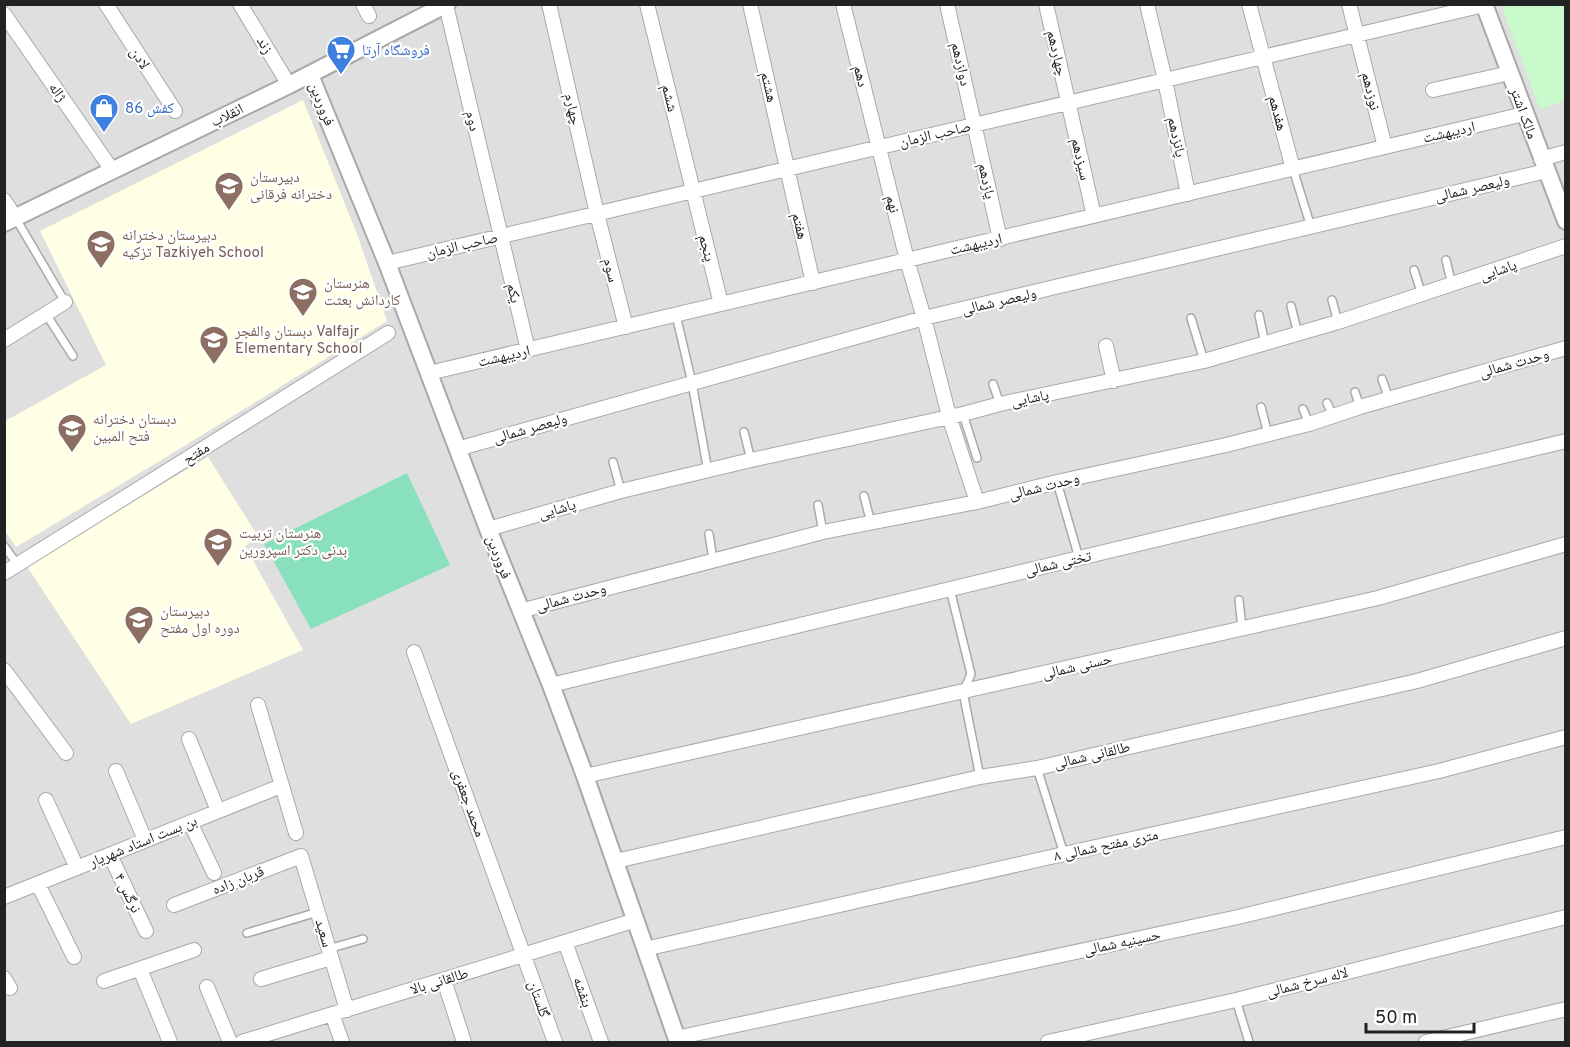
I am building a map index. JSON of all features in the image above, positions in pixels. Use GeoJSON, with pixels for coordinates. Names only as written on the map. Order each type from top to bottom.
{"type":"FeatureCollection","features":[{"type":"Feature","properties":{"kind":"street","name":"لادن"},"geometry":{"type":"LineString","coordinates":[[106,4],[175,111]]}},
{"type":"Feature","properties":{"kind":"street","name":"زند"},"geometry":{"type":"LineString","coordinates":[[240,4],[289,85]]}},
{"type":"Feature","properties":{"kind":"street","name":"چهارم"},"geometry":{"type":"LineString","coordinates":[[549,4],[597,214]]}},
{"type":"Feature","properties":{"kind":"street","name":"ششم"},"geometry":{"type":"LineString","coordinates":[[647,4],[693,191]]}},
{"type":"Feature","properties":{"kind":"street","name":"هشتم"},"geometry":{"type":"LineString","coordinates":[[750,4],[787,169]]}},
{"type":"Feature","properties":{"kind":"street","name":"دهم"},"geometry":{"type":"LineString","coordinates":[[843,4],[879,147]]}},
{"type":"Feature","properties":{"kind":"street","name":"دوازدهم"},"geometry":{"type":"LineString","coordinates":[[947,4],[975,124]]}},
{"type":"Feature","properties":{"kind":"street","name":"چهاردهم"},"geometry":{"type":"LineString","coordinates":[[1046,4],[1068,102]]}},
{"type":"Feature","properties":{"kind":"street","name":"پانزدهم"},"geometry":{"type":"LineString","coordinates":[[1146,4],[1165,80],[1188,194]]}},
{"type":"Feature","properties":{"kind":"street","name":"هفدهم"},"geometry":{"type":"LineString","coordinates":[[1248,4],[1293,169]]}},
{"type":"Feature","properties":{"kind":"street"},"geometry":{"type":"LineString","coordinates":[[1349,4],[1357,34]]}},
{"type":"Feature","properties":{"kind":"street","name":"صاحب الزمان"},"geometry":{"type":"LineString","coordinates":[[387,263],[1484,4]]}},
{"type":"Feature","properties":{"kind":"street","name":"مالک اشتر"},"geometry":{"type":"LineString","coordinates":[[1484,4],[1566,221]]}},
{"type":"Feature","properties":{"kind":"street","name":"انقلاب"},"geometry":{"type":"LineString","coordinates":[[10,220],[310,75],[447,5]]}},
{"type":"Feature","properties":{"kind":"street","name":"دوم"},"geometry":{"type":"LineString","coordinates":[[447,5],[501,236]]}},
{"type":"Feature","properties":{"kind":"street","name":"ژاله"},"geometry":{"type":"LineString","coordinates":[[4,14],[112,170]]}},
{"type":"Feature","properties":{"kind":"street","name":"نوزدهم"},"geometry":{"type":"LineString","coordinates":[[1357,34],[1385,147]]}},
{"type":"Feature","properties":{"kind":"street"},"geometry":{"type":"LineString","coordinates":[[1433,90],[1510,73]]}},
{"type":"Feature","properties":{"kind":"street","name":"فروردین"},"geometry":{"type":"LineString","coordinates":[[310,75],[387,263],[519,611],[585,776],[677,1040]]}},
{"type":"Feature","properties":{"kind":"street","name":"سیزدهم"},"geometry":{"type":"LineString","coordinates":[[1068,102],[1094,216]]}},
{"type":"Feature","properties":{"kind":"street","name":"اردیبهشت"},"geometry":{"type":"LineString","coordinates":[[429,374],[1524,114]]}},
{"type":"Feature","properties":{"kind":"street","name":"یازدهم"},"geometry":{"type":"LineString","coordinates":[[975,124],[1000,239]]}},
{"type":"Feature","properties":{"kind":"street","name":"نهم"},"geometry":{"type":"LineString","coordinates":[[879,147],[907,260],[956,415],[977,502]]}},
{"type":"Feature","properties":{"kind":"street","name":"ولیعصر شمالی"},"geometry":{"type":"LineString","coordinates":[[457,449],[924,318],[1311,227],[1543,165],[1566,152]]}},
{"type":"Feature","properties":{"kind":"street","name":"هفتم"},"geometry":{"type":"LineString","coordinates":[[787,169],[813,283]]}},
{"type":"Feature","properties":{"kind":"street","name":"پنجم"},"geometry":{"type":"LineString","coordinates":[[693,191],[721,304]]}},
{"type":"Feature","properties":{"kind":"street"},"geometry":{"type":"LineString","coordinates":[[4,201],[10,220]]}},
{"type":"Feature","properties":{"kind":"street","name":"سوم"},"geometry":{"type":"LineString","coordinates":[[597,214],[626,327]]}},
{"type":"Feature","properties":{"kind":"street","name":"یکم"},"geometry":{"type":"LineString","coordinates":[[501,236],[528,350]]}},
{"type":"Feature","properties":{"kind":"street","name":"پاشایی"},"geometry":{"type":"LineString","coordinates":[[488,529],[621,491],[751,460],[1204,361],[1338,322],[1566,246]]}},
{"type":"Feature","properties":{"kind":"street"},"geometry":{"type":"LineString","coordinates":[[4,340],[65,302]]}},
{"type":"Feature","properties":{"kind":"street","name":"مفتح"},"geometry":{"type":"LineString","coordinates":[[4,573],[388,333]]}},
{"type":"Feature","properties":{"kind":"street"},"geometry":{"type":"LineString","coordinates":[[1106,346],[1114,381]]}},
{"type":"Feature","properties":{"kind":"street","name":"وحدت شمالی"},"geometry":{"type":"LineString","coordinates":[[519,611],[823,532],[977,502],[1309,424],[1330,410],[1360,407],[1566,348]]}},
{"type":"Feature","properties":{"kind":"street","name":"تختی شمالی"},"geometry":{"type":"LineString","coordinates":[[550,685],[1566,441]]}},
{"type":"Feature","properties":{"kind":"street","name":"حسنی شمالی"},"geometry":{"type":"LineString","coordinates":[[585,776],[1378,598],[1566,544]]}},
{"type":"Feature","properties":{"kind":"street","name":"طالقانی شمالی"},"geometry":{"type":"LineString","coordinates":[[616,861],[980,777],[1037,768],[1416,681],[1566,638]]}},
{"type":"Feature","properties":{"kind":"street","name":"محمد جعفری"},"geometry":{"type":"LineString","coordinates":[[414,652],[524,955]]}},
{"type":"Feature","properties":{"kind":"street"},"geometry":{"type":"LineString","coordinates":[[4,670],[66,753]]}},
{"type":"Feature","properties":{"kind":"street"},"geometry":{"type":"LineString","coordinates":[[258,705],[296,833]]}},
{"type":"Feature","properties":{"kind":"street","name":"۸ متری مفتح شمالی"},"geometry":{"type":"LineString","coordinates":[[645,949],[1439,771],[1566,737]]}},
{"type":"Feature","properties":{"kind":"street"},"geometry":{"type":"LineString","coordinates":[[189,739],[218,811]]}},
{"type":"Feature","properties":{"kind":"street"},"geometry":{"type":"LineString","coordinates":[[116,771],[146,840]]}},
{"type":"Feature","properties":{"kind":"street","name":"بن بست استاد شهریار"},"geometry":{"type":"LineString","coordinates":[[6,893],[38,884],[281,786]]}},
{"type":"Feature","properties":{"kind":"street"},"geometry":{"type":"LineString","coordinates":[[46,800],[77,868]]}},
{"type":"Feature","properties":{"kind":"street"},"geometry":{"type":"LineString","coordinates":[[190,822],[214,873]]}},
{"type":"Feature","properties":{"kind":"street","name":"حسینیه شمالی"},"geometry":{"type":"LineString","coordinates":[[677,1040],[1238,917],[1566,837]]}},
{"type":"Feature","properties":{"kind":"street","name":"نرگس ۴"},"geometry":{"type":"LineString","coordinates":[[110,855],[146,931]]}},
{"type":"Feature","properties":{"kind":"street","name":"قربان زاده"},"geometry":{"type":"LineString","coordinates":[[174,904],[301,856]]}},
{"type":"Feature","properties":{"kind":"street","name":"سعید"},"geometry":{"type":"LineString","coordinates":[[301,856],[347,1010]]}},
{"type":"Feature","properties":{"kind":"street"},"geometry":{"type":"LineString","coordinates":[[38,884],[74,957]]}},
{"type":"Feature","properties":{"kind":"street","name":"لاله سرخ شمالی"},"geometry":{"type":"LineString","coordinates":[[1048,1042],[1236,1000],[1566,917]]}},
{"type":"Feature","properties":{"kind":"street","name":"طالقانی بالا"},"geometry":{"type":"LineString","coordinates":[[249,1041],[636,920]]}},
{"type":"Feature","properties":{"kind":"street","name":"بنفشه"},"geometry":{"type":"LineString","coordinates":[[565,942],[600,1042]]}},
{"type":"Feature","properties":{"kind":"street"},"geometry":{"type":"LineString","coordinates":[[104,981],[194,950]]}},
{"type":"Feature","properties":{"kind":"street"},"geometry":{"type":"LineString","coordinates":[[261,979],[330,954]]}},
{"type":"Feature","properties":{"kind":"street","name":"گلستان"},"geometry":{"type":"LineString","coordinates":[[524,955],[555,1042]]}},
{"type":"Feature","properties":{"kind":"street"},"geometry":{"type":"LineString","coordinates":[[140,969],[170,1042]]}},
{"type":"Feature","properties":{"kind":"street"},"geometry":{"type":"LineString","coordinates":[[444,980],[464,1042]]}},
{"type":"Feature","properties":{"kind":"street"},"geometry":{"type":"LineString","coordinates":[[207,987],[230,1042]]}},
{"type":"Feature","properties":{"kind":"street"},"geometry":{"type":"LineString","coordinates":[[1426,1042],[1566,1009]]}},
{"type":"Feature","properties":{"kind":"street"},"geometry":{"type":"LineString","coordinates":[[332,1014],[342,1042]]}},
{"type":"Feature","properties":{"kind":"lane"},"geometry":{"type":"LineString","coordinates":[[1293,169],[1311,227]]}},
{"type":"Feature","properties":{"kind":"lane"},"geometry":{"type":"LineString","coordinates":[[10,220],[65,302]]}},
{"type":"Feature","properties":{"kind":"lane"},"geometry":{"type":"LineString","coordinates":[[1446,260],[1452,285]]}},
{"type":"Feature","properties":{"kind":"lane"},"geometry":{"type":"LineString","coordinates":[[1414,270],[1422,295]]}},
{"type":"Feature","properties":{"kind":"lane"},"geometry":{"type":"LineString","coordinates":[[1332,300],[1338,322]]}},
{"type":"Feature","properties":{"kind":"lane"},"geometry":{"type":"LineString","coordinates":[[1291,306],[1298,334]]}},
{"type":"Feature","properties":{"kind":"lane"},"geometry":{"type":"LineString","coordinates":[[45,314],[73,356]]}},
{"type":"Feature","properties":{"kind":"lane"},"geometry":{"type":"LineString","coordinates":[[676,315],[692,383],[708,471]]}},
{"type":"Feature","properties":{"kind":"lane"},"geometry":{"type":"LineString","coordinates":[[1259,315],[1265,344]]}},
{"type":"Feature","properties":{"kind":"lane"},"geometry":{"type":"LineString","coordinates":[[1191,318],[1204,361]]}},
{"type":"Feature","properties":{"kind":"lane"},"geometry":{"type":"LineString","coordinates":[[1382,379],[1389,399]]}},
{"type":"Feature","properties":{"kind":"lane"},"geometry":{"type":"LineString","coordinates":[[993,384],[1000,404]]}},
{"type":"Feature","properties":{"kind":"lane"},"geometry":{"type":"LineString","coordinates":[[1355,392],[1360,407]]}},
{"type":"Feature","properties":{"kind":"lane"},"geometry":{"type":"LineString","coordinates":[[1261,406],[1268,434]]}},
{"type":"Feature","properties":{"kind":"lane"},"geometry":{"type":"LineString","coordinates":[[1303,409],[1309,424]]}},
{"type":"Feature","properties":{"kind":"lane"},"geometry":{"type":"LineString","coordinates":[[956,415],[976,458]]}},
{"type":"Feature","properties":{"kind":"lane"},"geometry":{"type":"LineString","coordinates":[[744,432],[751,460]]}},
{"type":"Feature","properties":{"kind":"lane"},"geometry":{"type":"LineString","coordinates":[[613,462],[621,491]]}},
{"type":"Feature","properties":{"kind":"lane"},"geometry":{"type":"LineString","coordinates":[[1057,482],[1079,558]]}},
{"type":"Feature","properties":{"kind":"lane"},"geometry":{"type":"LineString","coordinates":[[864,496],[871,524]]}},
{"type":"Feature","properties":{"kind":"lane"},"geometry":{"type":"LineString","coordinates":[[818,505],[823,532]]}},
{"type":"Feature","properties":{"kind":"lane"},"geometry":{"type":"LineString","coordinates":[[709,534],[714,560]]}},
{"type":"Feature","properties":{"kind":"lane"},"geometry":{"type":"LineString","coordinates":[[4,546],[18,565]]}},
{"type":"Feature","properties":{"kind":"lane"},"geometry":{"type":"LineString","coordinates":[[950,589],[971,674],[963,692],[980,777]]}},
{"type":"Feature","properties":{"kind":"lane"},"geometry":{"type":"LineString","coordinates":[[1239,600],[1242,628]]}},
{"type":"Feature","properties":{"kind":"lane"},"geometry":{"type":"LineString","coordinates":[[1037,768],[1064,854]]}},
{"type":"Feature","properties":{"kind":"lane"},"geometry":{"type":"LineString","coordinates":[[247,933],[318,912]]}},
{"type":"Feature","properties":{"kind":"lane"},"geometry":{"type":"LineString","coordinates":[[330,954],[363,939]]}},
{"type":"Feature","properties":{"kind":"lane"},"geometry":{"type":"LineString","coordinates":[[1236,1000],[1248,1042]]}},
{"type":"Feature","properties":{"kind":"shaded area"},"geometry":{"type":"Polygon","coordinates":[[[5,5],[1565,5],[1565,1042],[5,1042],[5,5]]]}},
{"type":"Feature","properties":{"kind":"shaded area"},"geometry":{"type":"Polygon","coordinates":[[[303,100],[357,234],[387,321],[16,547],[5,531],[5,421],[106,365],[40,231],[303,100]]]}},
{"type":"Feature","properties":{"kind":"shaded area"},"geometry":{"type":"Polygon","coordinates":[[[208,457],[259,538],[245,546],[303,650],[131,724],[26,565],[208,457]]]}},
{"type":"Feature","properties":{"kind":"green space"},"geometry":{"type":"Polygon","coordinates":[[[1501,5],[1565,5],[1565,101],[1540,109],[1501,5]]]}},
{"type":"Feature","properties":{"kind":"green space"},"geometry":{"type":"Polygon","coordinates":[[[407,473],[450,565],[311,629],[264,544],[407,473]]]}},
{"type":"Feature","properties":{"kind":"place","name":"فروشگاه آرتا"},"geometry":{"type":"Point","coordinates":[341,76]}},
{"type":"Feature","properties":{"kind":"place","name":"کفش 86"},"geometry":{"type":"Point","coordinates":[104,134]}},
{"type":"Feature","properties":{"kind":"place","name":"دبیرستان دخترانه فرقانی"},"geometry":{"type":"Point","coordinates":[229,212]}},
{"type":"Feature","properties":{"kind":"place","name":"دبیرستان دخترانه تزكيه Tazkiyeh School"},"geometry":{"type":"Point","coordinates":[101,270]}},
{"type":"Feature","properties":{"kind":"place","name":"هنرستان کاردانش بعثت"},"geometry":{"type":"Point","coordinates":[303,318]}},
{"type":"Feature","properties":{"kind":"place","name":"دبستان والفجر Valfajr Elementary School"},"geometry":{"type":"Point","coordinates":[214,366]}},
{"type":"Feature","properties":{"kind":"place","name":"دبستان دخترانه فتح المبین"},"geometry":{"type":"Point","coordinates":[72,454]}},
{"type":"Feature","properties":{"kind":"place","name":"هنرستان تربیت بدنی دکتر اسپرورین"},"geometry":{"type":"Point","coordinates":[218,568]}},
{"type":"Feature","properties":{"kind":"place","name":"دبیرستان دوره اول مفتح"},"geometry":{"type":"Point","coordinates":[139,646]}}]}
